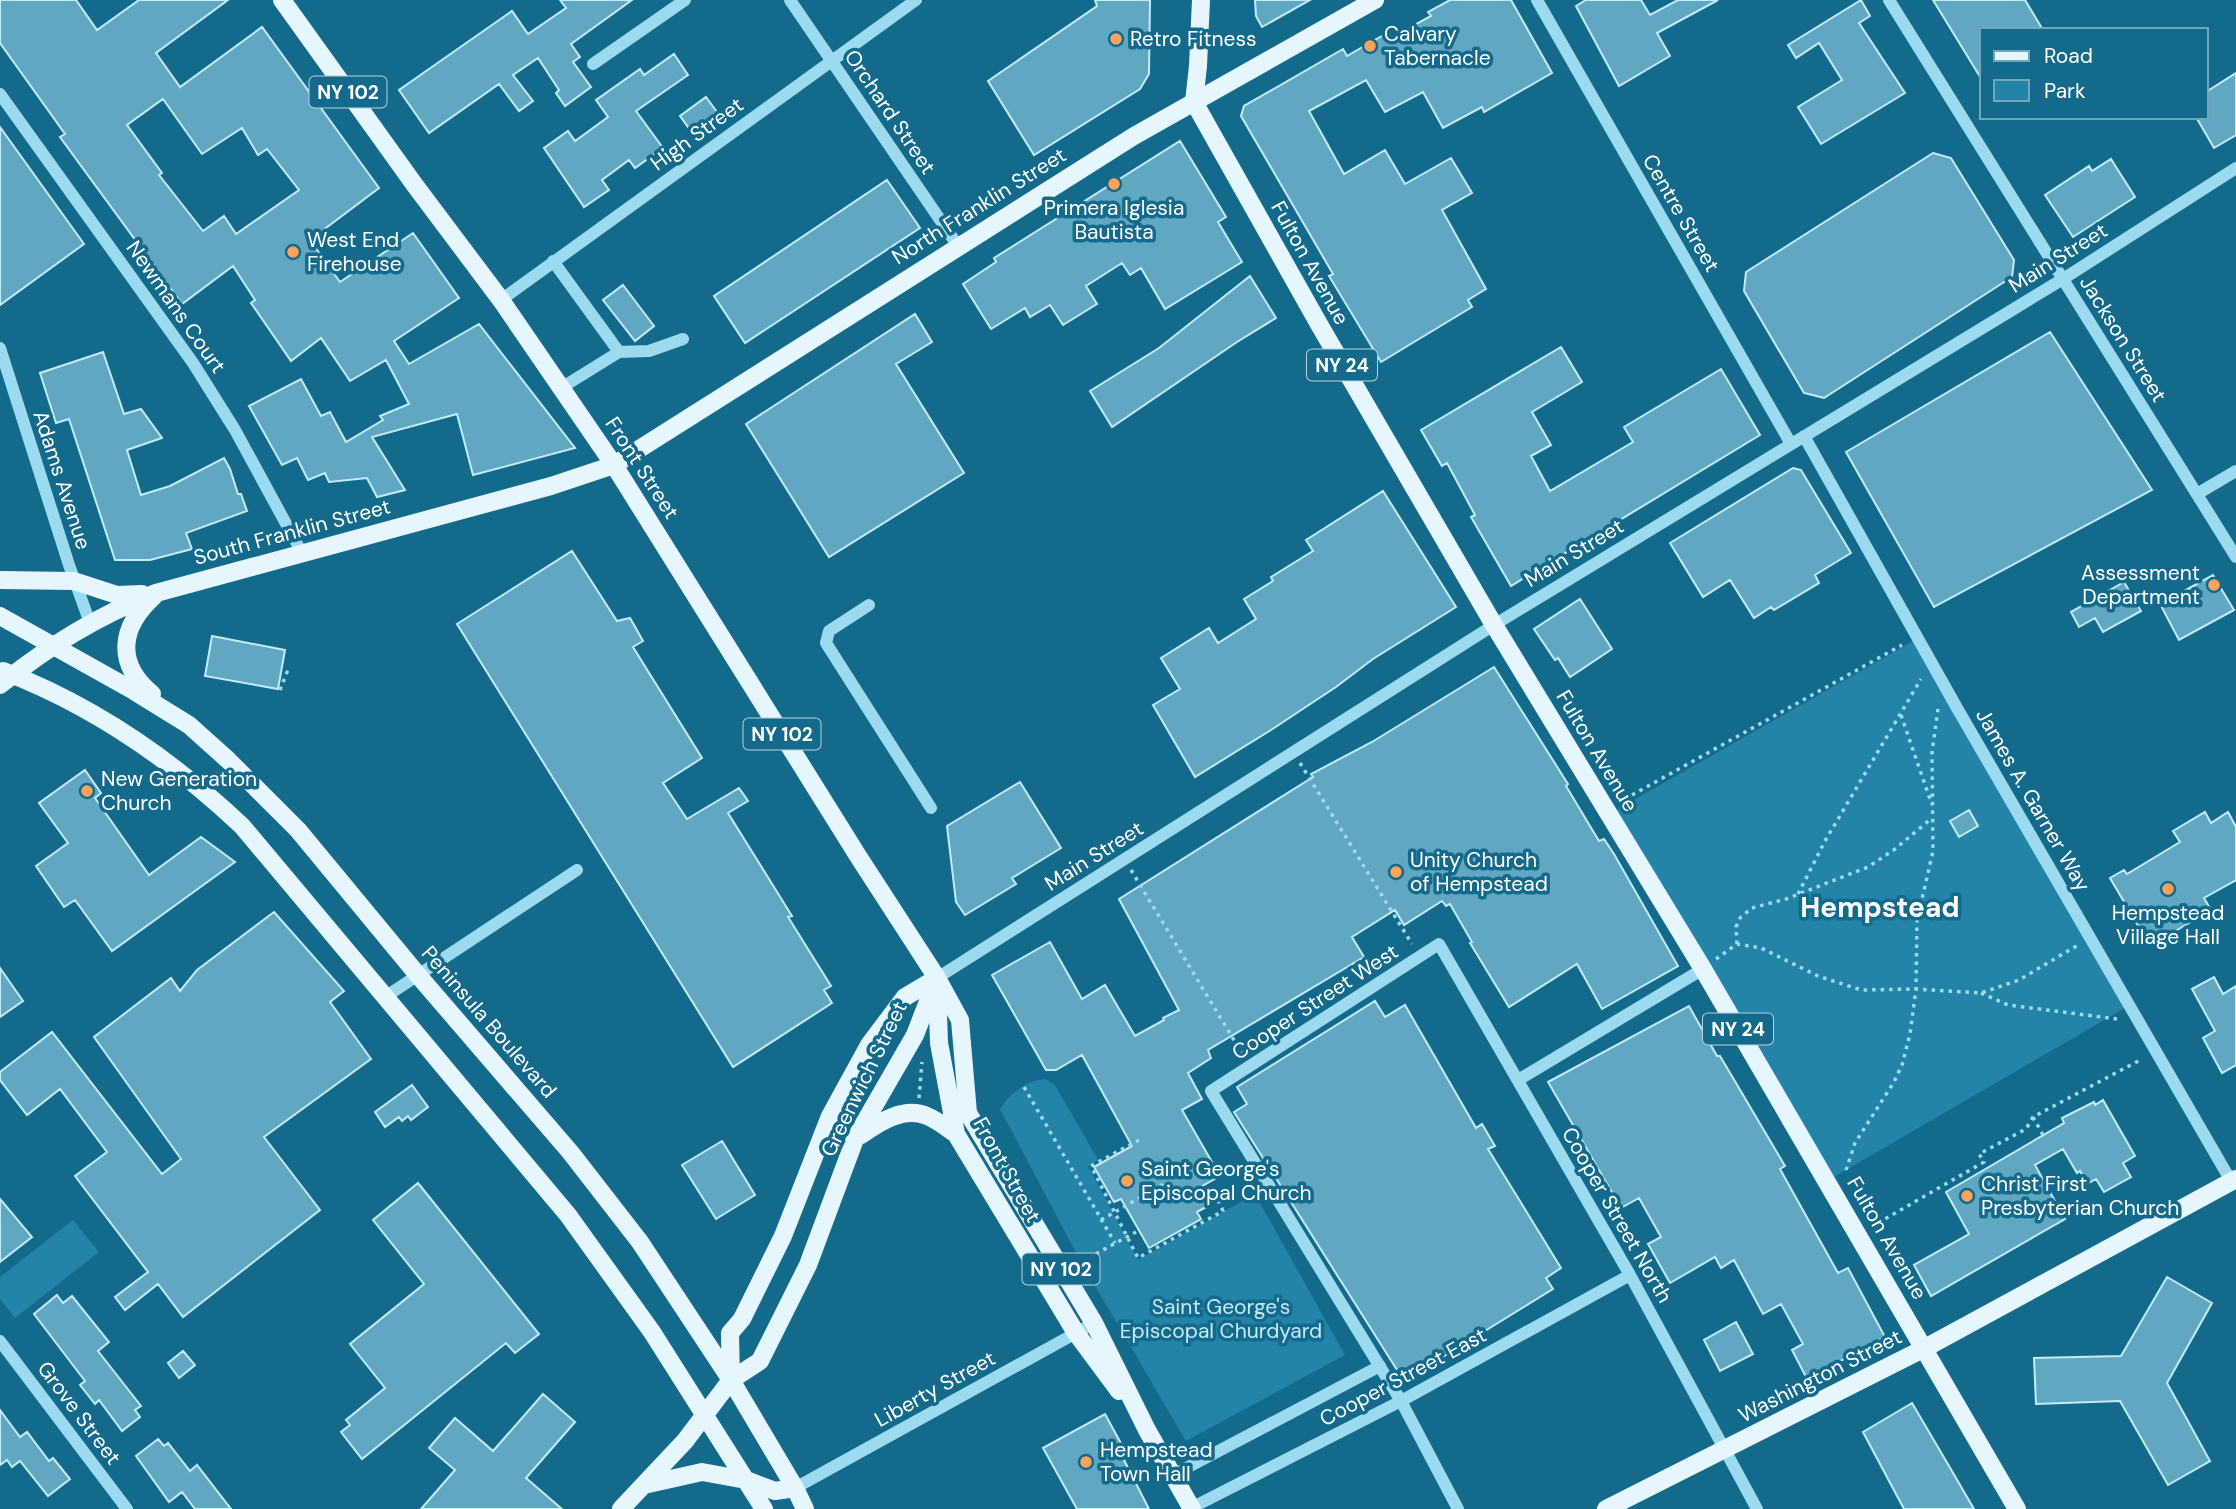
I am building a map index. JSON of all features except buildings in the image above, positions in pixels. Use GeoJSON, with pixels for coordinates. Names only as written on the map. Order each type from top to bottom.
{"type":"FeatureCollection","features":[{"type":"Feature","properties":{"kind":"main road","name":"Front Street"},"geometry":{"type":"LineString","coordinates":[[282,0],[501,300],[614,465],[937,978],[960,1020],[968,1113],[1094,1323],[1147,1430],[1191,1508]]}},
{"type":"Feature","properties":{"kind":"main road"},"geometry":{"type":"LineString","coordinates":[[1194,102],[1201,0]]}},
{"type":"Feature","properties":{"kind":"main road","name":"North Franklin Street"},"geometry":{"type":"LineString","coordinates":[[614,465],[1134,136],[1376,0]]}},
{"type":"Feature","properties":{"kind":"main road","name":"Fulton Avenue"},"geometry":{"type":"LineString","coordinates":[[1194,102],[1320,326],[1494,625],[1703,969],[2017,1509]]}},
{"type":"Feature","properties":{"kind":"main road","name":"South Franklin Street"},"geometry":{"type":"LineString","coordinates":[[4,677],[90,623],[156,593],[551,486],[614,465]]}},
{"type":"Feature","properties":{"kind":"main road"},"geometry":{"type":"LineString","coordinates":[[0,580],[74,581],[117,595],[156,593]]}},
{"type":"Feature","properties":{"kind":"main road"},"geometry":{"type":"LineString","coordinates":[[156,593],[141,609],[128,632],[127,654],[130,669],[138,682],[189,725]]}},
{"type":"Feature","properties":{"kind":"main road","name":"Peninsula Boulevard"},"geometry":{"type":"LineString","coordinates":[[0,616],[189,725],[298,830],[579,1163],[640,1242],[731,1380],[805,1509]]}},
{"type":"Feature","properties":{"kind":"main road"},"geometry":{"type":"LineString","coordinates":[[4,677],[103,720],[166,762],[242,826],[569,1215],[652,1332],[764,1509]]}},
{"type":"Feature","properties":{"kind":"main road","name":"Front Street"},"geometry":{"type":"LineString","coordinates":[[937,978],[939,1044],[956,1134],[1076,1333],[1147,1430]]}},
{"type":"Feature","properties":{"kind":"main road","name":"Greenwich Street"},"geometry":{"type":"LineString","coordinates":[[621,1509],[685,1441],[731,1380],[760,1361],[808,1265],[855,1139],[915,1035],[937,978]]}},
{"type":"Feature","properties":{"kind":"main road","name":"Greenwich Street"},"geometry":{"type":"LineString","coordinates":[[731,1380],[730,1333],[742,1319],[783,1236],[830,1116],[869,1045],[905,998],[937,978]]}},
{"type":"Feature","properties":{"kind":"main road"},"geometry":{"type":"LineString","coordinates":[[855,1139],[884,1119],[910,1113],[926,1115],[956,1134]]}},
{"type":"Feature","properties":{"kind":"main road","name":"Washington Street"},"geometry":{"type":"LineString","coordinates":[[1606,1509],[1925,1348],[2234,1180]]}},
{"type":"Feature","properties":{"kind":"main road"},"geometry":{"type":"LineString","coordinates":[[644,1485],[702,1472],[746,1480],[775,1491],[795,1488]]}},
{"type":"Feature","properties":{"kind":"street"},"geometry":{"type":"LineString","coordinates":[[593,64],[685,0]]}},
{"type":"Feature","properties":{"kind":"street","name":"Orchard Street"},"geometry":{"type":"LineString","coordinates":[[790,0],[958,246]]}},
{"type":"Feature","properties":{"kind":"street","name":"High Street"},"geometry":{"type":"LineString","coordinates":[[501,300],[916,0]]}},
{"type":"Feature","properties":{"kind":"street","name":"Centre Street"},"geometry":{"type":"LineString","coordinates":[[1537,0],[1791,444]]}},
{"type":"Feature","properties":{"kind":"street","name":"Jackson Street"},"geometry":{"type":"LineString","coordinates":[[1889,0],[2236,557]]}},
{"type":"Feature","properties":{"kind":"street","name":"Newmans Court"},"geometry":{"type":"LineString","coordinates":[[0,94],[193,363],[235,430],[302,553]]}},
{"type":"Feature","properties":{"kind":"street","name":"Main Street"},"geometry":{"type":"LineString","coordinates":[[937,978],[1494,625],[2063,279],[2236,168]]}},
{"type":"Feature","properties":{"kind":"street"},"geometry":{"type":"LineString","coordinates":[[554,261],[618,352]]}},
{"type":"Feature","properties":{"kind":"street"},"geometry":{"type":"LineString","coordinates":[[561,388],[618,352],[649,351],[683,339]]}},
{"type":"Feature","properties":{"kind":"street","name":"Adams Avenue"},"geometry":{"type":"LineString","coordinates":[[0,348],[74,581],[90,623]]}},
{"type":"Feature","properties":{"kind":"street","name":"James A. Garner Way"},"geometry":{"type":"LineString","coordinates":[[1804,436],[2156,1051],[2234,1180]]}},
{"type":"Feature","properties":{"kind":"street"},"geometry":{"type":"LineString","coordinates":[[2197,494],[2236,471]]}},
{"type":"Feature","properties":{"kind":"street"},"geometry":{"type":"LineString","coordinates":[[869,605],[828,631],[826,643],[931,808]]}},
{"type":"Feature","properties":{"kind":"street"},"geometry":{"type":"LineString","coordinates":[[385,997],[577,870]]}},
{"type":"Feature","properties":{"kind":"street","name":"Cooper Street West"},"geometry":{"type":"LineString","coordinates":[[1380,1366],[1212,1091],[1439,944]]}},
{"type":"Feature","properties":{"kind":"street","name":"Cooper Street North"},"geometry":{"type":"LineString","coordinates":[[1439,944],[1630,1275],[1757,1509]]}},
{"type":"Feature","properties":{"kind":"street"},"geometry":{"type":"LineString","coordinates":[[1518,1080],[1703,969]]}},
{"type":"Feature","properties":{"kind":"street","name":"Cooper Street East"},"geometry":{"type":"LineString","coordinates":[[1191,1508],[1401,1401],[1630,1275]]}},
{"type":"Feature","properties":{"kind":"street","name":"Liberty Street"},"geometry":{"type":"LineString","coordinates":[[795,1488],[1094,1323]]}},
{"type":"Feature","properties":{"kind":"street","name":"Grove Street"},"geometry":{"type":"LineString","coordinates":[[0,1341],[127,1509]]}},
{"type":"Feature","properties":{"kind":"street"},"geometry":{"type":"LineString","coordinates":[[1380,1366],[1458,1509]]}},
{"type":"Feature","properties":{"kind":"street","name":"Cooper Street East"},"geometry":{"type":"LineString","coordinates":[[1173,1475],[1380,1366]]}},
{"type":"Feature","properties":{"kind":"path"},"geometry":{"type":"LineString","coordinates":[[1632,795],[1902,645]]}},
{"type":"Feature","properties":{"kind":"path"},"geometry":{"type":"LineString","coordinates":[[280,690],[287,672],[281,670]]}},
{"type":"Feature","properties":{"kind":"path"},"geometry":{"type":"LineString","coordinates":[[1798,894],[1825,841],[1921,679]]}},
{"type":"Feature","properties":{"kind":"path"},"geometry":{"type":"LineString","coordinates":[[1846,1170],[1855,1143],[1902,1065],[1915,1013],[1917,920],[1933,851],[1932,752],[1938,709]]}},
{"type":"Feature","properties":{"kind":"path"},"geometry":{"type":"LineString","coordinates":[[1901,715],[1933,808]]}},
{"type":"Feature","properties":{"kind":"path"},"geometry":{"type":"LineString","coordinates":[[1294,752],[1420,956]]}},
{"type":"Feature","properties":{"kind":"path"},"geometry":{"type":"LineString","coordinates":[[1737,944],[1740,918],[1752,908],[1798,894],[1868,867],[1895,849],[1933,817]]}},
{"type":"Feature","properties":{"kind":"path"},"geometry":{"type":"LineString","coordinates":[[1125,859],[1250,1067]]}},
{"type":"Feature","properties":{"kind":"path"},"geometry":{"type":"LineString","coordinates":[[1982,993],[2019,980],[2091,938]]}},
{"type":"Feature","properties":{"kind":"path"},"geometry":{"type":"LineString","coordinates":[[1703,969],[1737,944],[1761,948],[1818,976],[1861,990],[1916,989],[1982,993],[2008,1005],[2117,1019]]}},
{"type":"Feature","properties":{"kind":"path"},"geometry":{"type":"LineString","coordinates":[[1878,1223],[1984,1162],[1979,1154],[2026,1129],[2033,1117],[2156,1051]]}},
{"type":"Feature","properties":{"kind":"path"},"geometry":{"type":"LineString","coordinates":[[919,1100],[922,1062]]}},
{"type":"Feature","properties":{"kind":"path"},"geometry":{"type":"LineString","coordinates":[[1024,1087],[1115,1243]]}},
{"type":"Feature","properties":{"kind":"path"},"geometry":{"type":"LineString","coordinates":[[2033,1117],[2043,1135]]}},
{"type":"Feature","properties":{"kind":"path"},"geometry":{"type":"LineString","coordinates":[[1139,1139],[1091,1166],[1138,1258],[1223,1211],[1218,1200],[1205,1185]]}},
{"type":"Feature","properties":{"kind":"path"},"geometry":{"type":"LineString","coordinates":[[1157,1178],[1165,1192]]}},
{"type":"Feature","properties":{"kind":"path"},"geometry":{"type":"LineString","coordinates":[[1101,1220],[1162,1185]]}},
{"type":"Feature","properties":{"kind":"path"},"geometry":{"type":"LineString","coordinates":[[1081,1262],[1136,1232]]}},
{"type":"Feature","properties":{"kind":"green space"},"geometry":{"type":"Polygon","coordinates":[[[1917,639],[2130,1005],[1827,1181],[1609,814],[1917,639]]]}},
{"type":"Feature","properties":{"kind":"green space","name":"Saint George's Episcopal Churdyard"},"geometry":{"type":"Polygon","coordinates":[[[1045,1079],[1055,1085],[1098,1160],[1088,1166],[1138,1260],[1255,1194],[1345,1355],[1186,1441],[1081,1262],[1000,1109],[1019,1089],[1045,1079]]]}},
{"type":"Feature","properties":{"kind":"green space"},"geometry":{"type":"Polygon","coordinates":[[[73,1220],[99,1252],[15,1318],[0,1299],[0,1277],[73,1220]]]}},
{"type":"Feature","properties":{"kind":"place","name":"Retro Fitness"},"geometry":{"type":"Point","coordinates":[1116,39]}},
{"type":"Feature","properties":{"kind":"place","name":"Calvary Tabernacle"},"geometry":{"type":"Point","coordinates":[1370,46]}},
{"type":"Feature","properties":{"kind":"place","name":"Primera Iglesia Bautista"},"geometry":{"type":"Point","coordinates":[1114,184]}},
{"type":"Feature","properties":{"kind":"place","name":"West End Firehouse"},"geometry":{"type":"Point","coordinates":[293,252]}},
{"type":"Feature","properties":{"kind":"place","name":"Assessment Department"},"geometry":{"type":"Point","coordinates":[2214,585]}},
{"type":"Feature","properties":{"kind":"place","name":"New Generation Church"},"geometry":{"type":"Point","coordinates":[87,791]}},
{"type":"Feature","properties":{"kind":"place","name":"Unity Church of Hempstead"},"geometry":{"type":"Point","coordinates":[1396,872]}},
{"type":"Feature","properties":{"kind":"place","name":"Hempstead Village Hall"},"geometry":{"type":"Point","coordinates":[2168,889]}},
{"type":"Feature","properties":{"kind":"place","name":"Saint George's Episcopal Church"},"geometry":{"type":"Point","coordinates":[1127,1181]}},
{"type":"Feature","properties":{"kind":"place","name":"Christ First Presbyterian Church"},"geometry":{"type":"Point","coordinates":[1967,1196]}},
{"type":"Feature","properties":{"kind":"place","name":"Hempstead Town Hall"},"geometry":{"type":"Point","coordinates":[1086,1462]}},
{"type":"Feature","properties":{"kind":"district","name":"Hempstead"},"geometry":{"type":"Point","coordinates":[1880,907]}}]}
